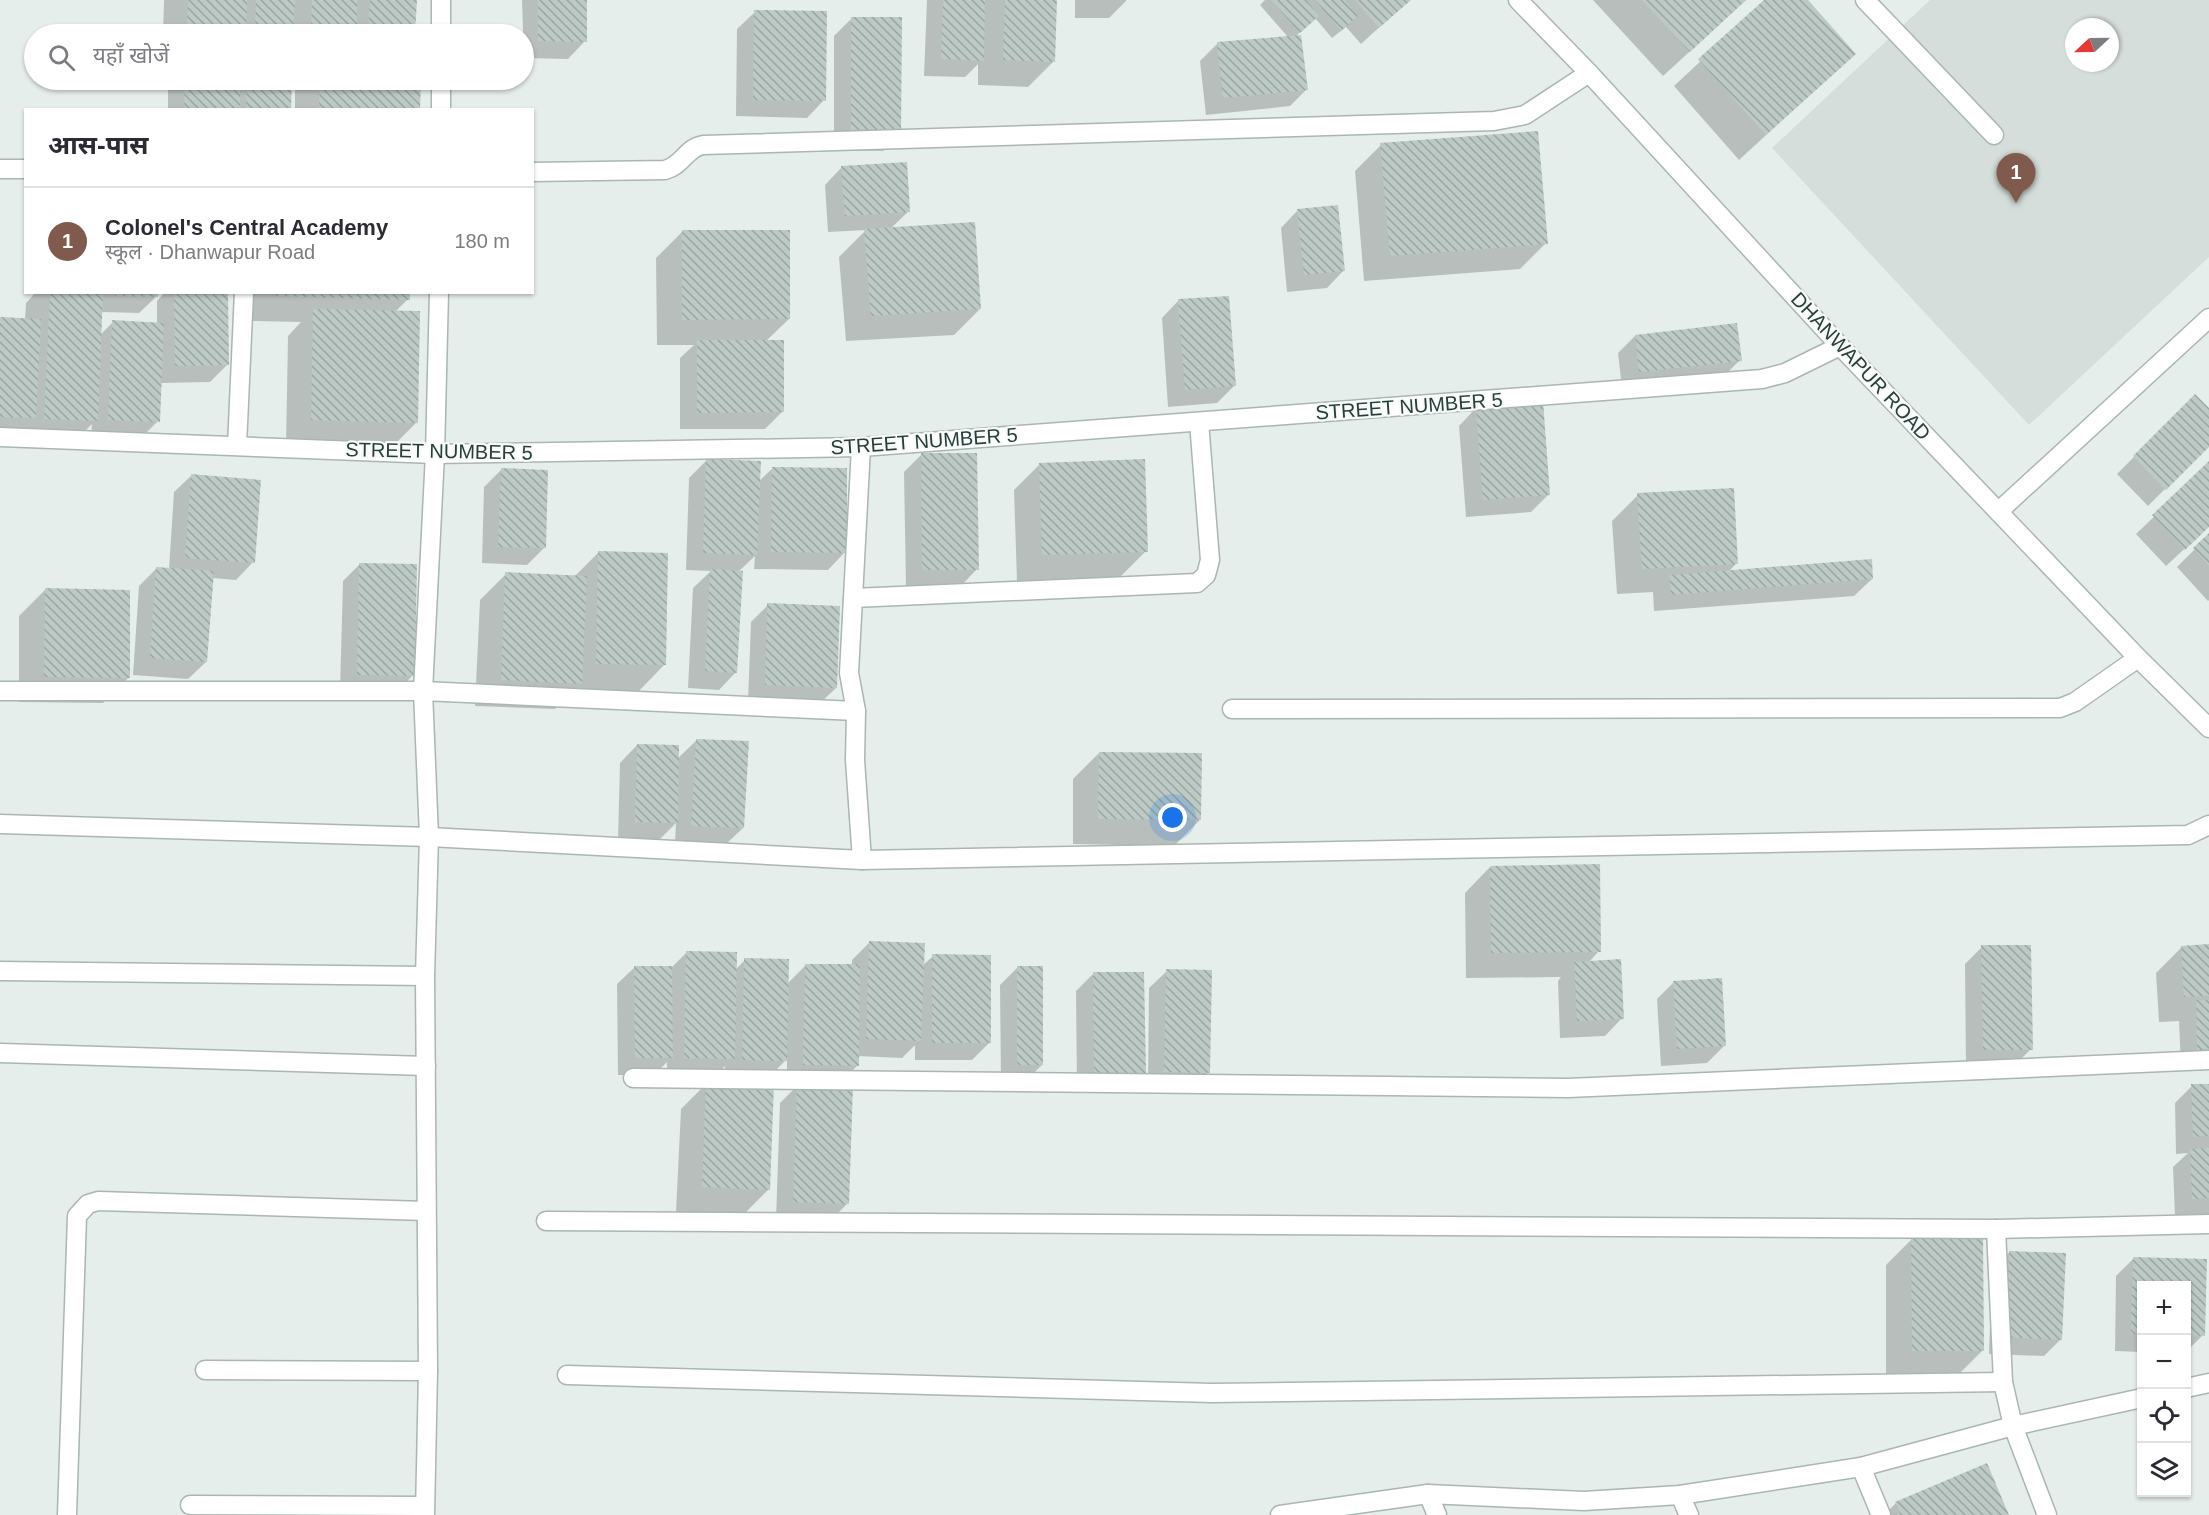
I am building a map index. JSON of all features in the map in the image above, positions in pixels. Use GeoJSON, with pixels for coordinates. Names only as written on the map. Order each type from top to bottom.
{"type":"FeatureCollection","features":[{"type":"Feature","properties":{"kind":"street"},"geometry":{"type":"LineString","coordinates":[[441,0],[441,24]]}},
{"type":"Feature","properties":{"kind":"street","name":"DHANWAPUR ROAD"},"geometry":{"type":"LineString","coordinates":[[1518,0],[1840,346],[2138,658],[2209,728]]}},
{"type":"Feature","properties":{"kind":"street"},"geometry":{"type":"LineString","coordinates":[[1865,0],[1994,135]]}},
{"type":"Feature","properties":{"kind":"street"},"geometry":{"type":"LineString","coordinates":[[534,172],[665,170],[677,166],[691,149],[703,145],[1494,121],[1525,115],[1588,73]]}},
{"type":"Feature","properties":{"kind":"street"},"geometry":{"type":"LineString","coordinates":[[441,90],[441,108]]}},
{"type":"Feature","properties":{"kind":"street"},"geometry":{"type":"LineString","coordinates":[[0,169],[24,169]]}},
{"type":"Feature","properties":{"kind":"street"},"geometry":{"type":"LineString","coordinates":[[237,446],[244,294]]}},
{"type":"Feature","properties":{"kind":"street"},"geometry":{"type":"LineString","coordinates":[[190,1505],[424,1511],[428,1371],[426,976],[429,837],[423,691],[435,454],[439,294]]}},
{"type":"Feature","properties":{"kind":"street"},"geometry":{"type":"LineString","coordinates":[[1999,511],[2207,324]]}},
{"type":"Feature","properties":{"kind":"street","name":"STREET NUMBER 5"},"geometry":{"type":"LineString","coordinates":[[0,437],[435,454],[861,447],[1762,379],[1785,373],[1840,346]]}},
{"type":"Feature","properties":{"kind":"street"},"geometry":{"type":"LineString","coordinates":[[853,598],[1197,583],[1206,574],[1210,560],[1199,422]]}},
{"type":"Feature","properties":{"kind":"street"},"geometry":{"type":"LineString","coordinates":[[861,447],[849,674],[856,711],[855,760],[862,860]]}},
{"type":"Feature","properties":{"kind":"street"},"geometry":{"type":"LineString","coordinates":[[1232,708],[2060,708],[2075,702],[2138,658]]}},
{"type":"Feature","properties":{"kind":"street"},"geometry":{"type":"LineString","coordinates":[[0,691],[423,691],[856,711]]}},
{"type":"Feature","properties":{"kind":"street"},"geometry":{"type":"LineString","coordinates":[[0,824],[429,837],[862,860],[2188,835],[2209,825]]}},
{"type":"Feature","properties":{"kind":"street"},"geometry":{"type":"LineString","coordinates":[[0,971],[426,976]]}},
{"type":"Feature","properties":{"kind":"street"},"geometry":{"type":"LineString","coordinates":[[0,1053],[426,1066]]}},
{"type":"Feature","properties":{"kind":"street"},"geometry":{"type":"LineString","coordinates":[[633,1078],[1568,1088],[2209,1060]]}},
{"type":"Feature","properties":{"kind":"street"},"geometry":{"type":"LineString","coordinates":[[67,1515],[77,1216],[88,1204],[98,1201],[426,1211]]}},
{"type":"Feature","properties":{"kind":"street"},"geometry":{"type":"LineString","coordinates":[[546,1221],[1996,1229],[2209,1224]]}},
{"type":"Feature","properties":{"kind":"street"},"geometry":{"type":"LineString","coordinates":[[1996,1229],[2002,1382],[2013,1426],[2047,1515]]}},
{"type":"Feature","properties":{"kind":"street"},"geometry":{"type":"LineString","coordinates":[[205,1370],[428,1371]]}},
{"type":"Feature","properties":{"kind":"street"},"geometry":{"type":"LineString","coordinates":[[567,1375],[1212,1393],[2002,1382]]}},
{"type":"Feature","properties":{"kind":"street"},"geometry":{"type":"LineString","coordinates":[[2191,1387],[2209,1383]]}},
{"type":"Feature","properties":{"kind":"street"},"geometry":{"type":"LineString","coordinates":[[1280,1515],[1428,1494],[1587,1508],[1861,1467],[2013,1426],[2137,1399]]}},
{"type":"Feature","properties":{"kind":"street"},"geometry":{"type":"LineString","coordinates":[[1861,1467],[1881,1515]]}},
{"type":"Feature","properties":{"kind":"street"},"geometry":{"type":"LineString","coordinates":[[1428,1494],[1437,1515]]}},
{"type":"Feature","properties":{"kind":"street"},"geometry":{"type":"LineString","coordinates":[[1680,1495],[1689,1515]]}},
{"type":"Feature","properties":{"kind":"shaded area"},"geometry":{"type":"Polygon","coordinates":[[[1930,0],[2209,0],[2209,257],[2029,425],[1772,148],[1930,0]]]}},
{"type":"Feature","properties":{"kind":"building"},"geometry":{"type":"Polygon","coordinates":[[[188,0],[247,0],[246,24],[187,24],[188,0]]]}},
{"type":"Feature","properties":{"kind":"building"},"geometry":{"type":"Polygon","coordinates":[[[256,0],[295,0],[294,24],[255,24],[256,0]]]}},
{"type":"Feature","properties":{"kind":"building"},"geometry":{"type":"Polygon","coordinates":[[[312,0],[357,0],[357,24],[311,24],[312,0]]]}},
{"type":"Feature","properties":{"kind":"building"},"geometry":{"type":"Polygon","coordinates":[[[370,0],[417,0],[416,24],[369,24],[370,0]]]}},
{"type":"Feature","properties":{"kind":"building"},"geometry":{"type":"Polygon","coordinates":[[[538,0],[587,0],[587,42],[538,41],[538,0]]]}},
{"type":"Feature","properties":{"kind":"building"},"geometry":{"type":"Polygon","coordinates":[[[943,0],[985,0],[984,61],[941,59],[943,0]]]}},
{"type":"Feature","properties":{"kind":"building"},"geometry":{"type":"Polygon","coordinates":[[[1005,0],[1057,0],[1055,62],[1003,60],[1005,0]]]}},
{"type":"Feature","properties":{"kind":"building"},"geometry":{"type":"Polygon","coordinates":[[[1271,0],[1306,0],[1319,16],[1300,33],[1271,0]]]}},
{"type":"Feature","properties":{"kind":"building"},"geometry":{"type":"Polygon","coordinates":[[[1315,0],[1345,0],[1358,16],[1341,31],[1315,0]]]}},
{"type":"Feature","properties":{"kind":"building"},"geometry":{"type":"Polygon","coordinates":[[[1355,0],[1411,0],[1379,28],[1355,0]]]}},
{"type":"Feature","properties":{"kind":"building"},"geometry":{"type":"Polygon","coordinates":[[[1642,0],[1746,0],[1690,52],[1642,0]]]}},
{"type":"Feature","properties":{"kind":"building"},"geometry":{"type":"Polygon","coordinates":[[[1764,0],[1808,0],[1856,54],[1766,135],[1698,59],[1764,0]]]}},
{"type":"Feature","properties":{"kind":"building"},"geometry":{"type":"Polygon","coordinates":[[[754,10],[827,11],[826,101],[753,100],[754,10]]]}},
{"type":"Feature","properties":{"kind":"building"},"geometry":{"type":"Polygon","coordinates":[[[851,17],[902,17],[901,134],[851,134],[851,17]]]}},
{"type":"Feature","properties":{"kind":"building"},"geometry":{"type":"Polygon","coordinates":[[[1301,35],[1308,90],[1223,98],[1217,42],[1301,35]]]}},
{"type":"Feature","properties":{"kind":"building"},"geometry":{"type":"Polygon","coordinates":[[[185,90],[240,90],[240,108],[184,108],[185,90]]]}},
{"type":"Feature","properties":{"kind":"building"},"geometry":{"type":"Polygon","coordinates":[[[247,90],[292,90],[291,108],[246,108],[247,90]]]}},
{"type":"Feature","properties":{"kind":"building"},"geometry":{"type":"Polygon","coordinates":[[[320,90],[421,90],[420,108],[319,108],[320,90]]]}},
{"type":"Feature","properties":{"kind":"building"},"geometry":{"type":"Polygon","coordinates":[[[1538,131],[1548,244],[1390,256],[1380,143],[1538,131]]]}},
{"type":"Feature","properties":{"kind":"building"},"geometry":{"type":"Polygon","coordinates":[[[907,162],[910,212],[845,216],[841,166],[907,162]]]}},
{"type":"Feature","properties":{"kind":"building"},"geometry":{"type":"Polygon","coordinates":[[[1338,205],[1345,271],[1304,275],[1297,209],[1338,205]]]}},
{"type":"Feature","properties":{"kind":"building"},"geometry":{"type":"Polygon","coordinates":[[[975,222],[981,309],[871,316],[864,229],[975,222]]]}},
{"type":"Feature","properties":{"kind":"building"},"geometry":{"type":"Polygon","coordinates":[[[682,230],[790,230],[790,319],[682,320],[682,230]]]}},
{"type":"Feature","properties":{"kind":"building"},"geometry":{"type":"Polygon","coordinates":[[[50,294],[103,294],[98,421],[44,419],[50,294]]]}},
{"type":"Feature","properties":{"kind":"building"},"geometry":{"type":"Polygon","coordinates":[[[115,294],[158,294],[158,297],[115,296],[115,294]]]}},
{"type":"Feature","properties":{"kind":"building"},"geometry":{"type":"Polygon","coordinates":[[[174,294],[228,294],[229,365],[175,366],[174,294]]]}},
{"type":"Feature","properties":{"kind":"building"},"geometry":{"type":"Polygon","coordinates":[[[276,294],[410,294],[410,300],[276,296],[276,294]]]}},
{"type":"Feature","properties":{"kind":"building"},"geometry":{"type":"Polygon","coordinates":[[[1229,296],[1236,386],[1185,390],[1178,299],[1229,296]]]}},
{"type":"Feature","properties":{"kind":"building"},"geometry":{"type":"Polygon","coordinates":[[[313,309],[420,311],[418,423],[311,420],[313,309]]]}},
{"type":"Feature","properties":{"kind":"building"},"geometry":{"type":"Polygon","coordinates":[[[0,317],[41,319],[36,418],[0,417],[0,317]]]}},
{"type":"Feature","properties":{"kind":"building"},"geometry":{"type":"Polygon","coordinates":[[[112,320],[164,323],[160,422],[108,420],[112,320]]]}},
{"type":"Feature","properties":{"kind":"building"},"geometry":{"type":"Polygon","coordinates":[[[1737,323],[1742,361],[1639,372],[1635,335],[1737,323]]]}},
{"type":"Feature","properties":{"kind":"building"},"geometry":{"type":"Polygon","coordinates":[[[697,340],[784,340],[784,412],[697,413],[697,340]]]}},
{"type":"Feature","properties":{"kind":"building"},"geometry":{"type":"Polygon","coordinates":[[[2195,394],[2209,408],[2209,447],[2166,490],[2133,456],[2195,394]]]}},
{"type":"Feature","properties":{"kind":"building"},"geometry":{"type":"Polygon","coordinates":[[[1543,401],[1550,495],[1483,500],[1476,407],[1543,401]]]}},
{"type":"Feature","properties":{"kind":"building"},"geometry":{"type":"Polygon","coordinates":[[[921,453],[977,453],[979,570],[922,570],[921,453]]]}},
{"type":"Feature","properties":{"kind":"building"},"geometry":{"type":"Polygon","coordinates":[[[706,459],[761,461],[757,555],[703,553],[706,459]]]}},
{"type":"Feature","properties":{"kind":"building"},"geometry":{"type":"Polygon","coordinates":[[[1145,459],[1148,552],[1042,555],[1039,463],[1145,459]]]}},
{"type":"Feature","properties":{"kind":"building"},"geometry":{"type":"Polygon","coordinates":[[[2209,461],[2209,527],[2185,550],[2152,515],[2209,461]]]}},
{"type":"Feature","properties":{"kind":"building"},"geometry":{"type":"Polygon","coordinates":[[[772,467],[847,468],[847,553],[771,552],[772,467]]]}},
{"type":"Feature","properties":{"kind":"building"},"geometry":{"type":"Polygon","coordinates":[[[501,468],[548,470],[546,548],[498,547],[501,468]]]}},
{"type":"Feature","properties":{"kind":"building"},"geometry":{"type":"Polygon","coordinates":[[[191,474],[261,480],[255,563],[185,558],[191,474]]]}},
{"type":"Feature","properties":{"kind":"building"},"geometry":{"type":"Polygon","coordinates":[[[1734,488],[1738,564],[1642,569],[1637,493],[1734,488]]]}},
{"type":"Feature","properties":{"kind":"building"},"geometry":{"type":"Polygon","coordinates":[[[2209,533],[2209,566],[2193,548],[2209,533]]]}},
{"type":"Feature","properties":{"kind":"building"},"geometry":{"type":"Polygon","coordinates":[[[598,551],[668,553],[666,665],[596,664],[598,551]]]}},
{"type":"Feature","properties":{"kind":"building"},"geometry":{"type":"Polygon","coordinates":[[[1872,559],[1873,579],[1671,595],[1670,575],[1872,559]]]}},
{"type":"Feature","properties":{"kind":"building"},"geometry":{"type":"Polygon","coordinates":[[[359,563],[417,564],[415,676],[357,675],[359,563]]]}},
{"type":"Feature","properties":{"kind":"building"},"geometry":{"type":"Polygon","coordinates":[[[156,567],[214,571],[207,662],[150,658],[156,567]]]}},
{"type":"Feature","properties":{"kind":"building"},"geometry":{"type":"Polygon","coordinates":[[[710,569],[743,571],[737,673],[705,671],[710,569]]]}},
{"type":"Feature","properties":{"kind":"building"},"geometry":{"type":"Polygon","coordinates":[[[505,572],[587,576],[582,684],[501,680],[505,572]]]}},
{"type":"Feature","properties":{"kind":"building"},"geometry":{"type":"Polygon","coordinates":[[[45,588],[130,590],[130,678],[44,677],[45,588]]]}},
{"type":"Feature","properties":{"kind":"building"},"geometry":{"type":"Polygon","coordinates":[[[767,603],[840,606],[837,688],[765,685],[767,603]]]}},
{"type":"Feature","properties":{"kind":"building"},"geometry":{"type":"Polygon","coordinates":[[[696,739],[749,741],[744,828],[691,826],[696,739]]]}},
{"type":"Feature","properties":{"kind":"building"},"geometry":{"type":"Polygon","coordinates":[[[637,744],[679,745],[678,823],[635,822],[637,744]]]}},
{"type":"Feature","properties":{"kind":"building"},"geometry":{"type":"Polygon","coordinates":[[[1099,752],[1202,753],[1201,820],[1098,819],[1099,752]]]}},
{"type":"Feature","properties":{"kind":"building"},"geometry":{"type":"Polygon","coordinates":[[[1600,864],[1601,952],[1491,953],[1490,866],[1600,864]]]}},
{"type":"Feature","properties":{"kind":"building"},"geometry":{"type":"Polygon","coordinates":[[[869,941],[925,943],[921,1041],[866,1039],[869,941]]]}},
{"type":"Feature","properties":{"kind":"building"},"geometry":{"type":"Polygon","coordinates":[[[2209,944],[2209,996],[2184,997],[2181,946],[2209,944]]]}},
{"type":"Feature","properties":{"kind":"building"},"geometry":{"type":"Polygon","coordinates":[[[1981,945],[2031,945],[2033,1050],[1983,1050],[1981,945]]]}},
{"type":"Feature","properties":{"kind":"building"},"geometry":{"type":"Polygon","coordinates":[[[686,951],[737,952],[735,1059],[684,1058],[686,951]]]}},
{"type":"Feature","properties":{"kind":"building"},"geometry":{"type":"Polygon","coordinates":[[[932,954],[991,955],[991,1043],[932,1043],[932,954]]]}},
{"type":"Feature","properties":{"kind":"building"},"geometry":{"type":"Polygon","coordinates":[[[744,958],[789,959],[787,1061],[742,1060],[744,958]]]}},
{"type":"Feature","properties":{"kind":"building"},"geometry":{"type":"Polygon","coordinates":[[[1621,959],[1624,1019],[1577,1021],[1574,962],[1621,959]]]}},
{"type":"Feature","properties":{"kind":"building"},"geometry":{"type":"Polygon","coordinates":[[[805,964],[860,964],[859,1066],[803,1065],[805,964]]]}},
{"type":"Feature","properties":{"kind":"building"},"geometry":{"type":"Polygon","coordinates":[[[634,966],[672,966],[673,1058],[635,1058],[634,966]]]}},
{"type":"Feature","properties":{"kind":"building"},"geometry":{"type":"Polygon","coordinates":[[[1017,966],[1043,966],[1043,1065],[1017,1065],[1017,966]]]}},
{"type":"Feature","properties":{"kind":"building"},"geometry":{"type":"Polygon","coordinates":[[[1166,969],[1212,970],[1210,1073],[1164,1072],[1166,969]]]}},
{"type":"Feature","properties":{"kind":"building"},"geometry":{"type":"Polygon","coordinates":[[[1093,972],[1144,972],[1146,1073],[1094,1073],[1093,972]]]}},
{"type":"Feature","properties":{"kind":"building"},"geometry":{"type":"Polygon","coordinates":[[[1722,978],[1726,1046],[1677,1049],[1673,981],[1722,978]]]}},
{"type":"Feature","properties":{"kind":"building"},"geometry":{"type":"Polygon","coordinates":[[[2196,1000],[2209,1000],[2209,1050],[2197,1051],[2196,1000]]]}},
{"type":"Feature","properties":{"kind":"building"},"geometry":{"type":"Polygon","coordinates":[[[706,1082],[774,1084],[770,1190],[702,1187],[706,1082]]]}},
{"type":"Feature","properties":{"kind":"building"},"geometry":{"type":"Polygon","coordinates":[[[797,1084],[853,1086],[849,1204],[793,1202],[797,1084]]]}},
{"type":"Feature","properties":{"kind":"building"},"geometry":{"type":"Polygon","coordinates":[[[2191,1084],[2209,1084],[2209,1136],[2193,1137],[2191,1084]]]}},
{"type":"Feature","properties":{"kind":"building"},"geometry":{"type":"Polygon","coordinates":[[[2209,1148],[2209,1198],[2192,1199],[2190,1149],[2209,1148]]]}},
{"type":"Feature","properties":{"kind":"building"},"geometry":{"type":"Polygon","coordinates":[[[1911,1238],[1983,1238],[1984,1351],[1912,1351],[1911,1238]]]}},
{"type":"Feature","properties":{"kind":"building"},"geometry":{"type":"Polygon","coordinates":[[[2009,1251],[2066,1253],[2062,1340],[2006,1337],[2009,1251]]]}},
{"type":"Feature","properties":{"kind":"building"},"geometry":{"type":"Polygon","coordinates":[[[2133,1257],[2207,1259],[2205,1336],[2191,1335],[2191,1281],[2137,1281],[2137,1334],[2131,1334],[2133,1257]]]}},
{"type":"Feature","properties":{"kind":"building"},"geometry":{"type":"Polygon","coordinates":[[[1987,1463],[2009,1515],[1901,1515],[1895,1502],[1987,1463]]]}},
{"type":"Feature","properties":{"kind":"place","name":"Colonel's Central Academy"},"geometry":{"type":"Point","coordinates":[2016,203]}}]}
